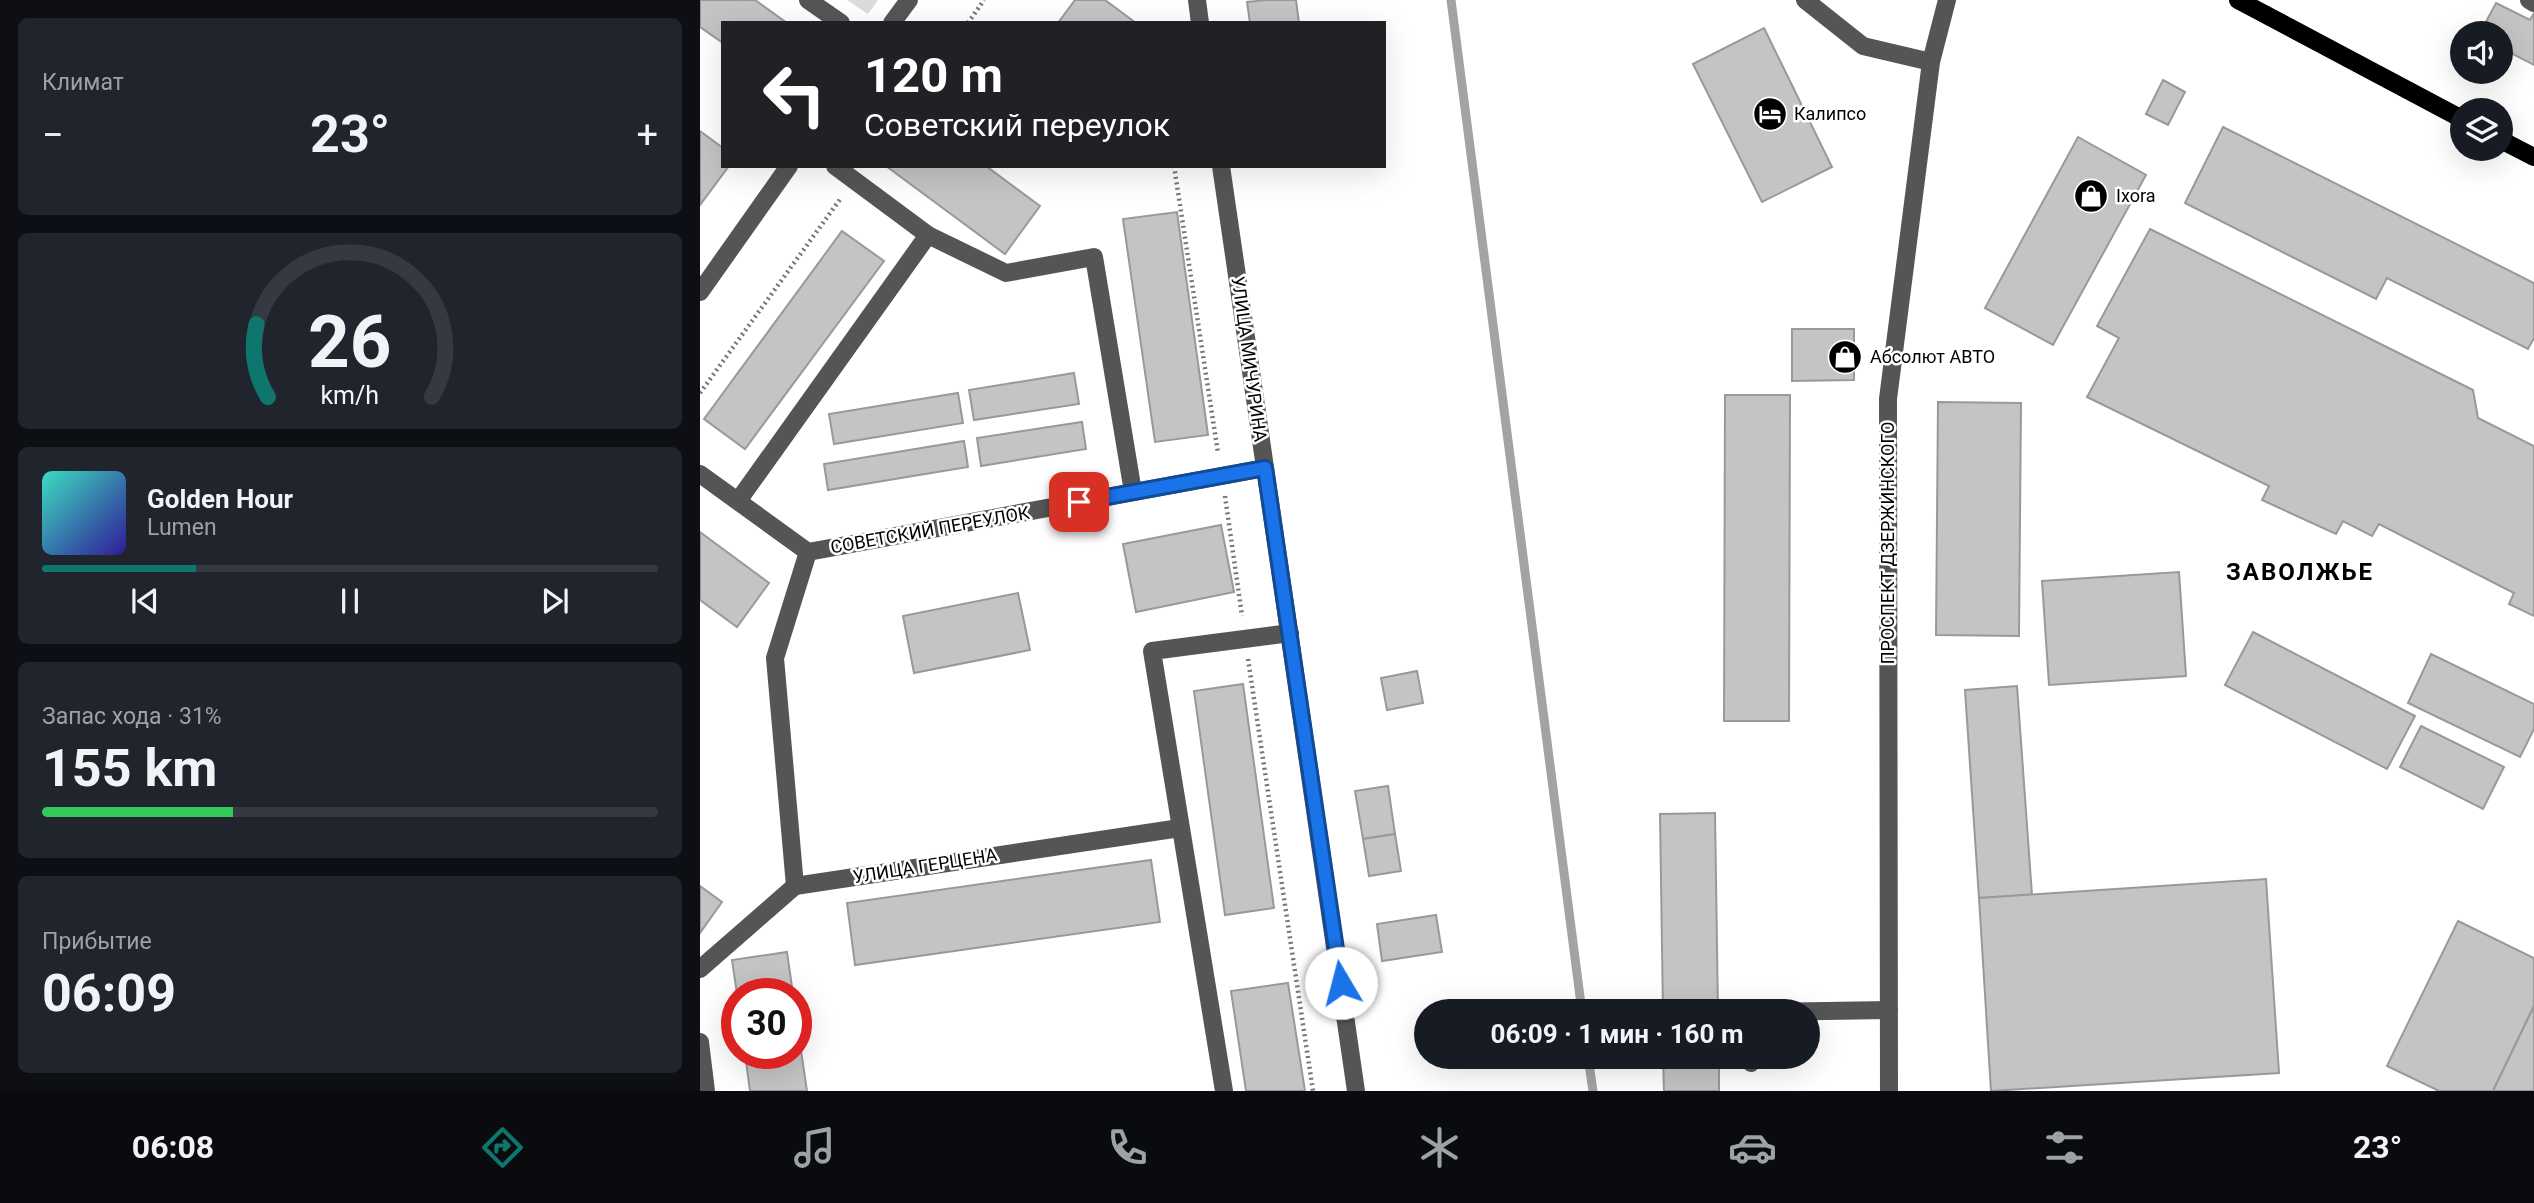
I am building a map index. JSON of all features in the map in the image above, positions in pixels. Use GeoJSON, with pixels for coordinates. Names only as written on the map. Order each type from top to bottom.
{"type":"FeatureCollection","features":[{"type":"Feature","properties":{"kind":"main road"},"geometry":{"type":"LineString","coordinates":[[2238,0],[2450,113]]}},
{"type":"Feature","properties":{"kind":"main road"},"geometry":{"type":"LineString","coordinates":[[2513,146],[2534,157]]}},
{"type":"Feature","properties":{"kind":"street"},"geometry":{"type":"LineString","coordinates":[[808,0],[838,21]]}},
{"type":"Feature","properties":{"kind":"street"},"geometry":{"type":"LineString","coordinates":[[893,21],[909,0]]}},
{"type":"Feature","properties":{"kind":"street"},"geometry":{"type":"LineString","coordinates":[[1197,0],[1200,21]]}},
{"type":"Feature","properties":{"kind":"street"},"geometry":{"type":"LineString","coordinates":[[1805,0],[1863,46],[1931,62]]}},
{"type":"Feature","properties":{"kind":"street","name":"ПРОСПЕКТ ДЗЕРЖИНСКОГО"},"geometry":{"type":"LineString","coordinates":[[1889,1091],[1888,399],[1931,62],[1947,0]]}},
{"type":"Feature","properties":{"kind":"street"},"geometry":{"type":"LineString","coordinates":[[2529,0],[2534,3]]}},
{"type":"Feature","properties":{"kind":"street"},"geometry":{"type":"LineString","coordinates":[[700,292],[788,168]]}},
{"type":"Feature","properties":{"kind":"street"},"geometry":{"type":"LineString","coordinates":[[838,168],[928,235],[1006,273],[1094,257],[1133,492]]}},
{"type":"Feature","properties":{"kind":"street","name":"УЛИЦА МИЧУРИНА"},"geometry":{"type":"LineString","coordinates":[[1221,168],[1356,1091]]}},
{"type":"Feature","properties":{"kind":"street"},"geometry":{"type":"LineString","coordinates":[[738,502],[928,235]]}},
{"type":"Feature","properties":{"kind":"street","name":"СОВЕТСКИЙ ПЕРЕУЛОК"},"geometry":{"type":"LineString","coordinates":[[700,474],[808,552],[1265,468]]}},
{"type":"Feature","properties":{"kind":"street"},"geometry":{"type":"LineString","coordinates":[[700,969],[795,886],[775,658],[808,552]]}},
{"type":"Feature","properties":{"kind":"street"},"geometry":{"type":"LineString","coordinates":[[1224,1091],[1152,651],[1290,633]]}},
{"type":"Feature","properties":{"kind":"street","name":"УЛИЦА ГЕРЦЕНА"},"geometry":{"type":"LineString","coordinates":[[795,886],[1180,828]]}},
{"type":"Feature","properties":{"kind":"street"},"geometry":{"type":"LineString","coordinates":[[1820,1011],[1889,1010]]}},
{"type":"Feature","properties":{"kind":"street"},"geometry":{"type":"LineString","coordinates":[[700,1042],[706,1091]]}},
{"type":"Feature","properties":{"kind":"path"},"geometry":{"type":"LineString","coordinates":[[969,21],[984,0]]}},
{"type":"Feature","properties":{"kind":"path"},"geometry":{"type":"LineString","coordinates":[[700,393],[854,180]]}},
{"type":"Feature","properties":{"kind":"shaded area"},"geometry":{"type":"Polygon","coordinates":[[[847,0],[878,0],[868,14],[847,0]]]}},
{"type":"Feature","properties":{"kind":"building"},"geometry":{"type":"Polygon","coordinates":[[[700,0],[755,0],[784,21],[721,21],[721,42],[700,27],[700,0]]]}},
{"type":"Feature","properties":{"kind":"building"},"geometry":{"type":"Polygon","coordinates":[[[1075,0],[1105,0],[1133,21],[1059,21],[1075,0]]]}},
{"type":"Feature","properties":{"kind":"building"},"geometry":{"type":"Polygon","coordinates":[[[1296,0],[1299,21],[1250,21],[1247,2],[1296,0]]]}},
{"type":"Feature","properties":{"kind":"building"},"geometry":{"type":"Polygon","coordinates":[[[2496,3],[2530,20],[2534,13],[2534,65],[2513,54],[2513,21],[2486,21],[2496,3]]]}},
{"type":"Feature","properties":{"kind":"building"},"geometry":{"type":"Polygon","coordinates":[[[1764,28],[1832,167],[1762,202],[1693,64],[1764,28]]]}},
{"type":"Feature","properties":{"kind":"building"},"geometry":{"type":"Polygon","coordinates":[[[2163,80],[2185,92],[2168,125],[2146,114],[2163,80]]]}},
{"type":"Feature","properties":{"kind":"building"},"geometry":{"type":"Polygon","coordinates":[[[2223,127],[2534,283],[2534,338],[2528,349],[2387,278],[2376,299],[2185,203],[2223,127]]]}},
{"type":"Feature","properties":{"kind":"building"},"geometry":{"type":"Polygon","coordinates":[[[700,131],[721,147],[721,168],[728,168],[700,205],[700,131]]]}},
{"type":"Feature","properties":{"kind":"building"},"geometry":{"type":"Polygon","coordinates":[[[2078,137],[2146,175],[2053,345],[1985,308],[2078,137]]]}},
{"type":"Feature","properties":{"kind":"building"},"geometry":{"type":"Polygon","coordinates":[[[889,168],[989,168],[1040,206],[1005,254],[889,168]]]}},
{"type":"Feature","properties":{"kind":"building"},"geometry":{"type":"Polygon","coordinates":[[[1177,212],[1208,435],[1155,442],[1123,219],[1177,212]]]}},
{"type":"Feature","properties":{"kind":"building"},"geometry":{"type":"Polygon","coordinates":[[[2150,229],[2473,390],[2478,418],[2534,446],[2534,616],[2509,604],[2514,593],[2379,524],[2372,536],[2343,521],[2336,534],[2262,500],[2269,486],[2087,397],[2119,338],[2097,326],[2150,229]]]}},
{"type":"Feature","properties":{"kind":"building"},"geometry":{"type":"Polygon","coordinates":[[[842,231],[884,261],[745,449],[704,419],[842,231]]]}},
{"type":"Feature","properties":{"kind":"building"},"geometry":{"type":"Polygon","coordinates":[[[1792,329],[1854,329],[1854,380],[1792,381],[1792,329]]]}},
{"type":"Feature","properties":{"kind":"building"},"geometry":{"type":"Polygon","coordinates":[[[1074,373],[1079,404],[974,420],[969,390],[1074,373]]]}},
{"type":"Feature","properties":{"kind":"building"},"geometry":{"type":"Polygon","coordinates":[[[958,393],[963,423],[834,444],[829,414],[958,393]]]}},
{"type":"Feature","properties":{"kind":"building"},"geometry":{"type":"Polygon","coordinates":[[[1725,395],[1790,395],[1789,721],[1724,721],[1725,395]]]}},
{"type":"Feature","properties":{"kind":"building"},"geometry":{"type":"Polygon","coordinates":[[[1938,402],[2021,403],[2019,636],[1936,635],[1938,402]]]}},
{"type":"Feature","properties":{"kind":"building"},"geometry":{"type":"Polygon","coordinates":[[[1082,422],[1086,449],[981,466],[977,438],[1082,422]]]}},
{"type":"Feature","properties":{"kind":"building"},"geometry":{"type":"Polygon","coordinates":[[[964,441],[968,467],[828,490],[824,464],[964,441]]]}},
{"type":"Feature","properties":{"kind":"building"},"geometry":{"type":"Polygon","coordinates":[[[1221,525],[1234,592],[1136,612],[1123,544],[1221,525]]]}},
{"type":"Feature","properties":{"kind":"building"},"geometry":{"type":"Polygon","coordinates":[[[700,532],[769,583],[737,627],[700,600],[700,532]]]}},
{"type":"Feature","properties":{"kind":"building"},"geometry":{"type":"Polygon","coordinates":[[[2179,572],[2186,676],[2049,685],[2042,581],[2179,572]]]}},
{"type":"Feature","properties":{"kind":"building"},"geometry":{"type":"Polygon","coordinates":[[[1018,593],[1030,650],[914,673],[903,616],[1018,593]]]}},
{"type":"Feature","properties":{"kind":"building"},"geometry":{"type":"Polygon","coordinates":[[[2253,632],[2415,716],[2387,769],[2225,685],[2253,632]]]}},
{"type":"Feature","properties":{"kind":"building"},"geometry":{"type":"Polygon","coordinates":[[[2431,654],[2534,704],[2534,729],[2520,757],[2408,703],[2431,654]]]}},
{"type":"Feature","properties":{"kind":"building"},"geometry":{"type":"Polygon","coordinates":[[[1417,671],[1423,703],[1387,710],[1381,678],[1417,671]]]}},
{"type":"Feature","properties":{"kind":"building"},"geometry":{"type":"Polygon","coordinates":[[[1243,684],[1274,908],[1225,915],[1194,691],[1243,684]]]}},
{"type":"Feature","properties":{"kind":"building"},"geometry":{"type":"Polygon","coordinates":[[[2017,686],[2032,895],[1979,898],[1965,690],[2017,686]]]}},
{"type":"Feature","properties":{"kind":"building"},"geometry":{"type":"Polygon","coordinates":[[[2421,726],[2504,767],[2483,809],[2400,767],[2421,726]]]}},
{"type":"Feature","properties":{"kind":"building"},"geometry":{"type":"Polygon","coordinates":[[[1388,786],[1395,834],[1363,839],[1355,791],[1388,786]]]}},
{"type":"Feature","properties":{"kind":"building"},"geometry":{"type":"Polygon","coordinates":[[[1715,813],[1718,999],[1663,999],[1660,814],[1715,813]]]}},
{"type":"Feature","properties":{"kind":"building"},"geometry":{"type":"Polygon","coordinates":[[[1395,834],[1401,871],[1369,876],[1363,839],[1395,834]]]}},
{"type":"Feature","properties":{"kind":"building"},"geometry":{"type":"Polygon","coordinates":[[[1151,860],[1160,922],[855,965],[847,903],[1151,860]]]}},
{"type":"Feature","properties":{"kind":"building"},"geometry":{"type":"Polygon","coordinates":[[[2266,879],[2279,1073],[1991,1091],[1979,898],[2266,879]]]}},
{"type":"Feature","properties":{"kind":"building"},"geometry":{"type":"Polygon","coordinates":[[[700,886],[722,902],[700,933],[700,886]]]}},
{"type":"Feature","properties":{"kind":"building"},"geometry":{"type":"Polygon","coordinates":[[[1436,915],[1442,952],[1382,961],[1377,924],[1436,915]]]}},
{"type":"Feature","properties":{"kind":"building"},"geometry":{"type":"Polygon","coordinates":[[[2458,921],[2534,958],[2534,1006],[2493,1091],[2439,1091],[2387,1066],[2458,921]]]}},
{"type":"Feature","properties":{"kind":"building"},"geometry":{"type":"Polygon","coordinates":[[[787,952],[791,978],[735,978],[732,960],[787,952]]]}},
{"type":"Feature","properties":{"kind":"building"},"geometry":{"type":"Polygon","coordinates":[[[1288,983],[1305,1091],[1246,1091],[1231,991],[1288,983]]]}},
{"type":"Feature","properties":{"kind":"building"},"geometry":{"type":"Polygon","coordinates":[[[2534,1006],[2534,1091],[2493,1091],[2534,1006]]]}},
{"type":"Feature","properties":{"kind":"building"},"geometry":{"type":"Polygon","coordinates":[[[747,1069],[804,1069],[807,1091],[750,1091],[747,1069]]]}},
{"type":"Feature","properties":{"kind":"building"},"geometry":{"type":"Polygon","coordinates":[[[1663,1069],[1719,1069],[1719,1091],[1664,1091],[1663,1069]]]}},
{"type":"Feature","properties":{"kind":"waterway"},"geometry":{"type":"LineString","coordinates":[[1451,0],[1580,999]]}},
{"type":"Feature","properties":{"kind":"waterway"},"geometry":{"type":"LineString","coordinates":[[1590,1069],[1593,1091]]}},
{"type":"Feature","properties":{"kind":"place","name":"Калипсо"},"geometry":{"type":"Point","coordinates":[1770,114]}},
{"type":"Feature","properties":{"kind":"place","name":"Ixora"},"geometry":{"type":"Point","coordinates":[2091,196]}},
{"type":"Feature","properties":{"kind":"place","name":"Абсолют АВТО"},"geometry":{"type":"Point","coordinates":[1845,357]}},
{"type":"Feature","properties":{"kind":"district","name":"ЗАВОЛЖЬЕ"},"geometry":{"type":"Point","coordinates":[2300,572]}},
{"type":"Feature","properties":{"kind":"route"},"geometry":{"type":"LineString","coordinates":[[1079,502],[1265,468],[1341,983]]}}]}
